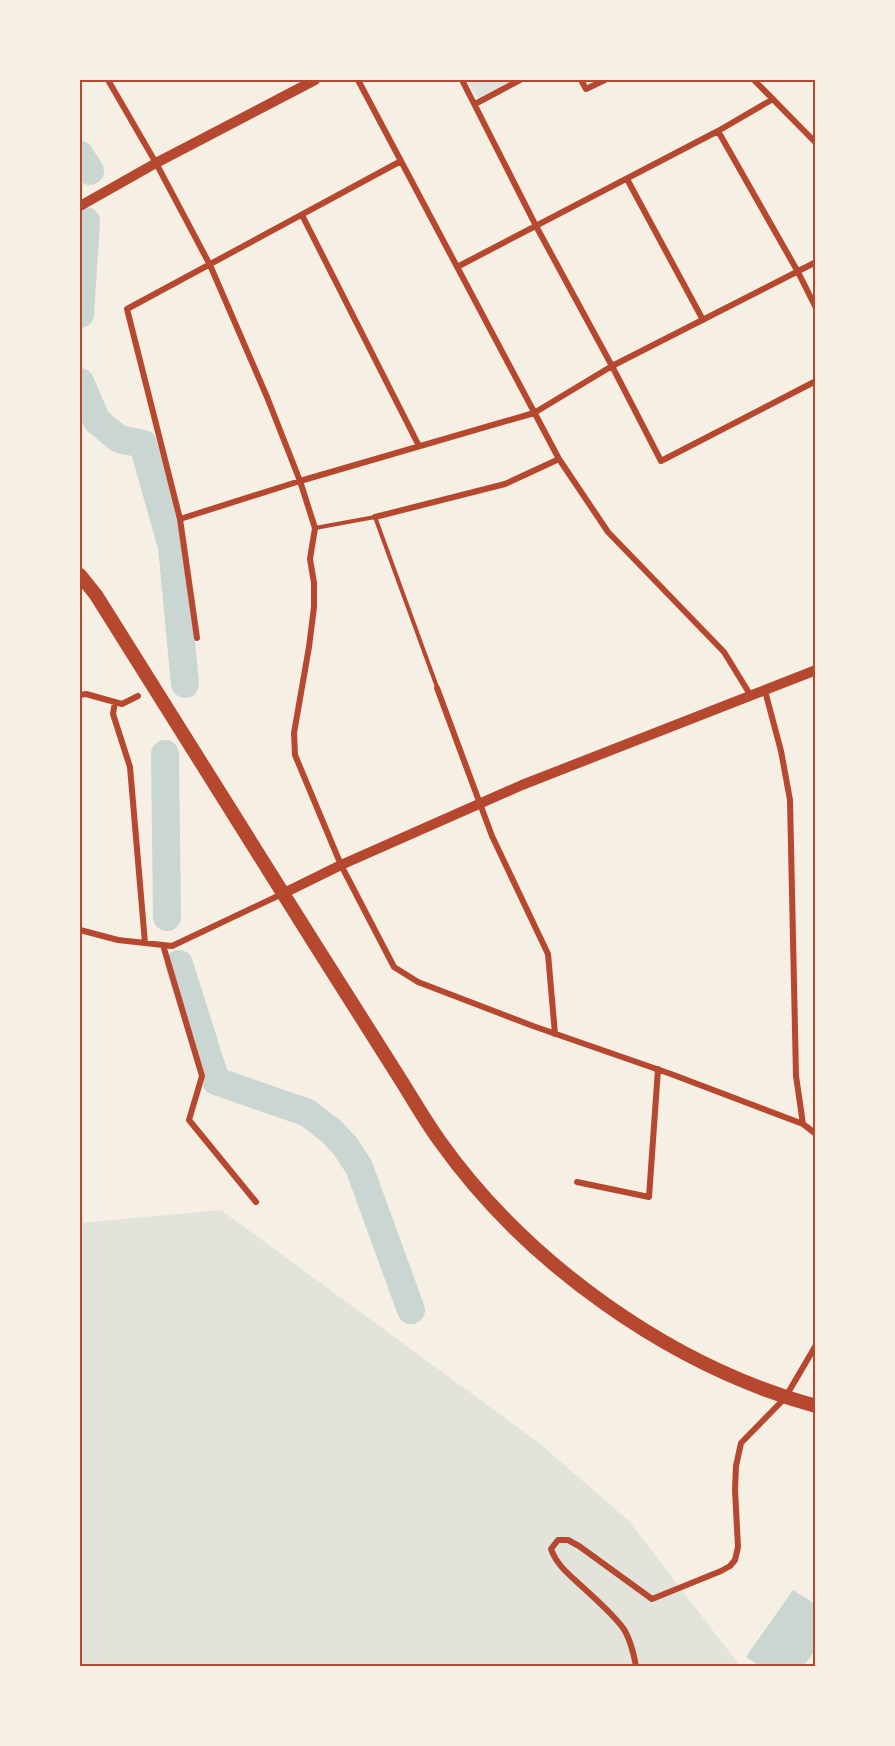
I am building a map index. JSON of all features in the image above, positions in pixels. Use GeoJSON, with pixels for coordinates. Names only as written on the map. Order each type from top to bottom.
{"type":"FeatureCollection","features":[{"type":"Feature","properties":{"kind":"main road"},"geometry":{"type":"LineString","coordinates":[[80,575],[96,596],[439,1140],[499,1214],[574,1281],[650,1334],[729,1376],[785,1398],[816,1406]]}},
{"type":"Feature","properties":{"kind":"street"},"geometry":{"type":"LineString","coordinates":[[108,80],[156,163],[210,265],[267,397],[300,481],[315,528],[310,559],[314,584],[314,607],[294,733],[295,755],[341,865],[394,967],[418,982],[803,1124],[816,1134]]}},
{"type":"Feature","properties":{"kind":"street"},"geometry":{"type":"LineString","coordinates":[[80,206],[156,163],[315,80]]}},
{"type":"Feature","properties":{"kind":"street"},"geometry":{"type":"LineString","coordinates":[[358,80],[559,459],[608,532],[724,651],[751,696]]}},
{"type":"Feature","properties":{"kind":"street"},"geometry":{"type":"LineString","coordinates":[[462,80],[536,226],[661,461],[816,381]]}},
{"type":"Feature","properties":{"kind":"street"},"geometry":{"type":"LineString","coordinates":[[475,104],[520,80]]}},
{"type":"Feature","properties":{"kind":"street"},"geometry":{"type":"LineString","coordinates":[[581,80],[586,89],[605,80]]}},
{"type":"Feature","properties":{"kind":"street"},"geometry":{"type":"LineString","coordinates":[[754,80],[816,143]]}},
{"type":"Feature","properties":{"kind":"street"},"geometry":{"type":"LineString","coordinates":[[457,267],[718,131],[772,99]]}},
{"type":"Feature","properties":{"kind":"street"},"geometry":{"type":"LineString","coordinates":[[718,131],[816,308]]}},
{"type":"Feature","properties":{"kind":"street"},"geometry":{"type":"LineString","coordinates":[[197,638],[180,519],[127,309],[401,161]]}},
{"type":"Feature","properties":{"kind":"street"},"geometry":{"type":"LineString","coordinates":[[627,179],[703,320]]}},
{"type":"Feature","properties":{"kind":"street"},"geometry":{"type":"LineString","coordinates":[[302,215],[419,446]]}},
{"type":"Feature","properties":{"kind":"street"},"geometry":{"type":"LineString","coordinates":[[180,519],[300,481],[534,413],[612,366],[816,262]]}},
{"type":"Feature","properties":{"kind":"street"},"geometry":{"type":"LineString","coordinates":[[375,517],[505,484],[559,459]]}},
{"type":"Feature","properties":{"kind":"street"},"geometry":{"type":"LineString","coordinates":[[80,930],[118,940],[172,946],[341,865],[522,785],[816,670]]}},
{"type":"Feature","properties":{"kind":"street"},"geometry":{"type":"LineString","coordinates":[[437,688],[492,836],[548,954],[555,1034]]}},
{"type":"Feature","properties":{"kind":"street"},"geometry":{"type":"LineString","coordinates":[[765,690],[781,750],[790,800],[796,1076],[803,1124]]}},
{"type":"Feature","properties":{"kind":"street"},"geometry":{"type":"LineString","coordinates":[[80,695],[86,694],[122,704],[138,696]]}},
{"type":"Feature","properties":{"kind":"street"},"geometry":{"type":"LineString","coordinates":[[115,702],[113,714],[129,767],[145,943]]}},
{"type":"Feature","properties":{"kind":"street"},"geometry":{"type":"LineString","coordinates":[[163,945],[202,1076],[189,1120],[256,1202]]}},
{"type":"Feature","properties":{"kind":"street"},"geometry":{"type":"LineString","coordinates":[[577,1182],[649,1197],[658,1070]]}},
{"type":"Feature","properties":{"kind":"street"},"geometry":{"type":"LineString","coordinates":[[636,1666],[625,1630],[597,1600],[562,1569],[551,1549],[558,1540],[568,1540],[652,1599],[730,1566],[735,1560],[738,1547],[735,1490],[736,1466],[741,1443],[785,1398],[816,1345]]}},
{"type":"Feature","properties":{"kind":"lane"},"geometry":{"type":"LineString","coordinates":[[315,528],[375,517],[437,688]]}},
{"type":"Feature","properties":{"kind":"shaded area"},"geometry":{"type":"Polygon","coordinates":[[[466,80],[514,80],[478,98],[466,80]]]}},
{"type":"Feature","properties":{"kind":"shaded area"},"geometry":{"type":"Polygon","coordinates":[[[221,1210],[539,1443],[629,1521],[740,1666],[80,1666],[80,1223],[221,1210]]]}},
{"type":"Feature","properties":{"kind":"shaded area"},"geometry":{"type":"Polygon","coordinates":[[[793,1590],[815,1604],[815,1650],[804,1666],[760,1666],[746,1657],[793,1590]]]}},
{"type":"Feature","properties":{"kind":"waterway"},"geometry":{"type":"LineString","coordinates":[[80,155],[90,171]]}},
{"type":"Feature","properties":{"kind":"waterway"},"geometry":{"type":"LineString","coordinates":[[80,314],[86,221]]}},
{"type":"Feature","properties":{"kind":"waterway"},"geometry":{"type":"LineString","coordinates":[[80,382],[97,421],[119,439],[143,444],[172,547],[185,684]]}},
{"type":"Feature","properties":{"kind":"waterway"},"geometry":{"type":"LineString","coordinates":[[165,754],[167,917]]}},
{"type":"Feature","properties":{"kind":"waterway"},"geometry":{"type":"LineString","coordinates":[[179,964],[216,1081],[308,1113],[332,1132],[346,1147],[359,1167],[411,1310]]}}]}
